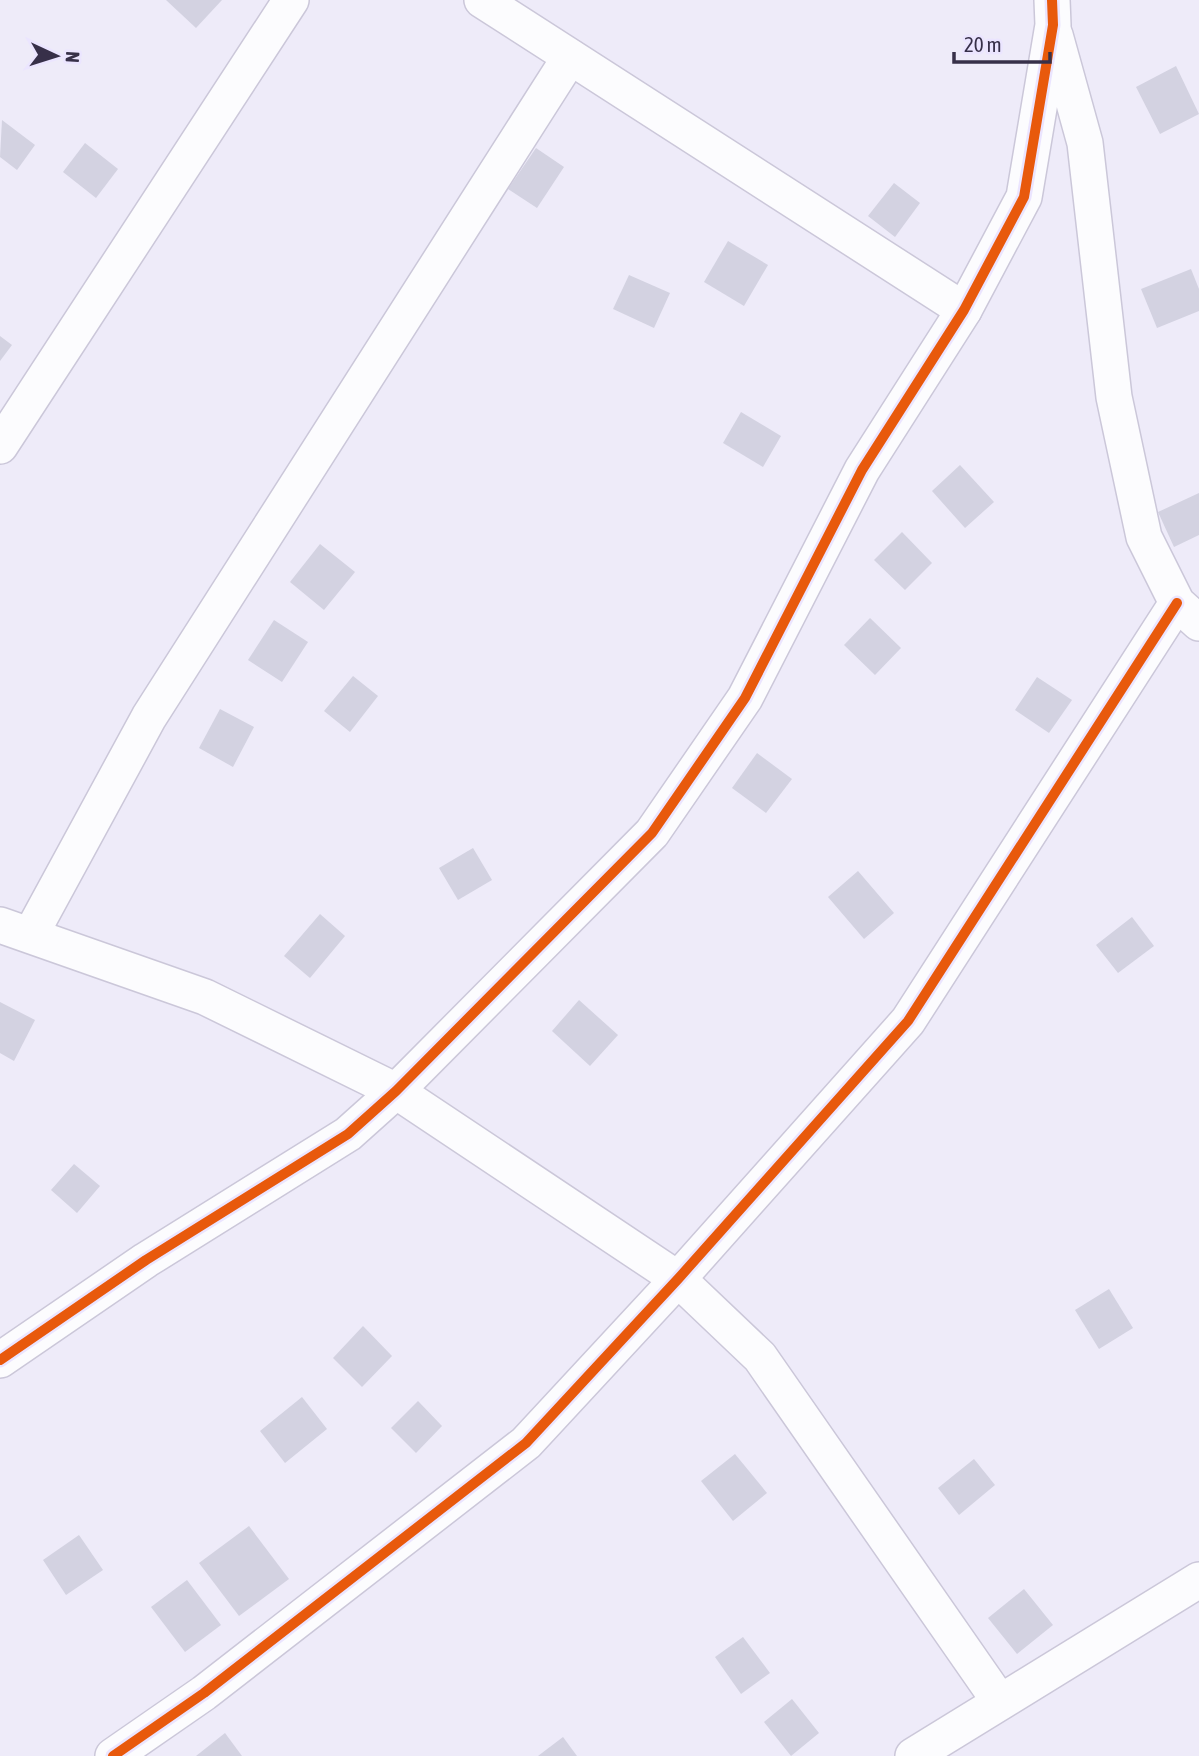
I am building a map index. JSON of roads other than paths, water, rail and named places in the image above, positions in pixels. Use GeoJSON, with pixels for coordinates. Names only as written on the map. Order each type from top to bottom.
{"type":"FeatureCollection","features":[{"type":"Feature","properties":{"kind":"street"},"geometry":{"type":"LineString","coordinates":[[0,446],[291,0]]}},
{"type":"Feature","properties":{"kind":"street"},"geometry":{"type":"LineString","coordinates":[[482,0],[964,310]]}},
{"type":"Feature","properties":{"kind":"street"},"geometry":{"type":"LineString","coordinates":[[0,1360],[146,1261],[348,1134],[396,1091],[652,833],[745,698],[862,470],[964,310],[1024,197],[1052,13]]}},
{"type":"Feature","properties":{"kind":"street"},"geometry":{"type":"LineString","coordinates":[[113,1756],[204,1693],[526,1443],[678,1279],[908,1021],[1188,613],[1144,537],[1114,397],[1085,143],[1052,13]]}},
{"type":"Feature","properties":{"kind":"street"},"geometry":{"type":"LineString","coordinates":[[570,57],[15,930],[205,998],[396,1091],[678,1279],[760,1357],[1000,1702]]}},
{"type":"Feature","properties":{"kind":"street"},"geometry":{"type":"LineString","coordinates":[[913,1756],[1199,1580]]}}]}
